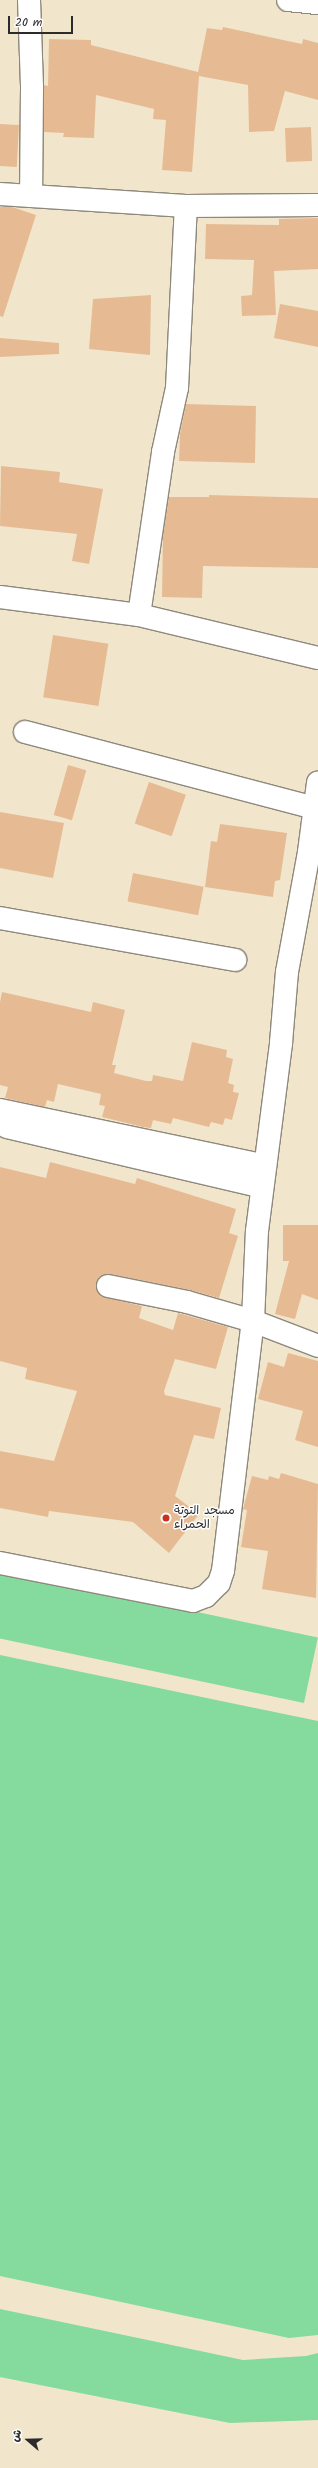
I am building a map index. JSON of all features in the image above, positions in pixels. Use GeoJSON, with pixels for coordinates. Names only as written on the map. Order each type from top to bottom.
{"type":"FeatureCollection","features":[{"type":"Feature","properties":{"kind":"street"},"geometry":{"type":"LineString","coordinates":[[29,0],[32,88],[31,196]]}},
{"type":"Feature","properties":{"kind":"street"},"geometry":{"type":"LineString","coordinates":[[288,0],[318,3]]}},
{"type":"Feature","properties":{"kind":"street"},"geometry":{"type":"LineString","coordinates":[[0,194],[186,206],[318,205]]}},
{"type":"Feature","properties":{"kind":"street"},"geometry":{"type":"LineString","coordinates":[[139,615],[163,452],[177,388],[186,206]]}},
{"type":"Feature","properties":{"kind":"street"},"geometry":{"type":"LineString","coordinates":[[0,597],[139,615],[318,658]]}},
{"type":"Feature","properties":{"kind":"street"},"geometry":{"type":"LineString","coordinates":[[25,732],[315,808]]}},
{"type":"Feature","properties":{"kind":"street"},"geometry":{"type":"LineString","coordinates":[[0,1563],[193,1601],[214,1591],[223,1571],[253,1321],[257,1232],[281,1042],[287,972],[313,853],[315,808],[318,783]]}},
{"type":"Feature","properties":{"kind":"street"},"geometry":{"type":"LineString","coordinates":[[0,918],[235,960]]}},
{"type":"Feature","properties":{"kind":"street"},"geometry":{"type":"LineString","coordinates":[[0,1110],[264,1176]]}},
{"type":"Feature","properties":{"kind":"street"},"geometry":{"type":"LineString","coordinates":[[0,1125],[264,1176]]}},
{"type":"Feature","properties":{"kind":"street"},"geometry":{"type":"LineString","coordinates":[[108,1286],[187,1302],[253,1321],[318,1346]]}},
{"type":"Feature","properties":{"kind":"green space"},"geometry":{"type":"Polygon","coordinates":[[[0,1570],[318,1638],[304,1703],[0,1638],[0,1570]]]}},
{"type":"Feature","properties":{"kind":"green space"},"geometry":{"type":"Polygon","coordinates":[[[0,1655],[318,1721],[318,2335],[289,2338],[0,2276],[0,1655]]]}},
{"type":"Feature","properties":{"kind":"green space"},"geometry":{"type":"Polygon","coordinates":[[[0,2309],[243,2360],[306,2356],[318,2353],[318,2420],[230,2423],[0,2377],[0,2309]]]}},
{"type":"Feature","properties":{"kind":"building"},"geometry":{"type":"Polygon","coordinates":[[[223,27],[302,44],[303,39],[318,43],[318,100],[285,91],[274,131],[249,132],[248,85],[199,76],[192,172],[162,170],[166,120],[153,119],[154,109],[96,95],[94,138],[63,137],[64,133],[44,132],[44,85],[48,86],[49,39],[91,40],[91,45],[198,72],[207,28],[222,30],[223,27]]]}},
{"type":"Feature","properties":{"kind":"building"},"geometry":{"type":"Polygon","coordinates":[[[0,124],[19,125],[17,167],[0,166],[0,124]]]}},
{"type":"Feature","properties":{"kind":"building"},"geometry":{"type":"Polygon","coordinates":[[[311,127],[312,161],[286,162],[285,128],[311,127]]]}},
{"type":"Feature","properties":{"kind":"building"},"geometry":{"type":"Polygon","coordinates":[[[0,207],[12,207],[36,215],[3,317],[0,316],[0,207]]]}},
{"type":"Feature","properties":{"kind":"building"},"geometry":{"type":"Polygon","coordinates":[[[318,218],[318,269],[274,271],[276,315],[242,316],[241,296],[252,295],[254,260],[205,259],[206,224],[279,225],[279,219],[318,218]]]}},
{"type":"Feature","properties":{"kind":"building"},"geometry":{"type":"Polygon","coordinates":[[[151,295],[150,355],[89,349],[93,299],[151,295]]]}},
{"type":"Feature","properties":{"kind":"building"},"geometry":{"type":"Polygon","coordinates":[[[280,304],[318,311],[318,347],[274,338],[280,304]]]}},
{"type":"Feature","properties":{"kind":"building"},"geometry":{"type":"Polygon","coordinates":[[[0,338],[59,343],[59,354],[0,357],[0,338]]]}},
{"type":"Feature","properties":{"kind":"building"},"geometry":{"type":"Polygon","coordinates":[[[186,404],[256,406],[255,463],[179,461],[180,434],[186,404]]]}},
{"type":"Feature","properties":{"kind":"building"},"geometry":{"type":"Polygon","coordinates":[[[1,466],[60,472],[59,482],[103,489],[89,564],[72,561],[77,534],[0,526],[1,466]]]}},
{"type":"Feature","properties":{"kind":"building"},"geometry":{"type":"Polygon","coordinates":[[[209,495],[318,498],[318,568],[203,566],[202,598],[162,597],[163,536],[169,497],[209,497],[209,495]]]}},
{"type":"Feature","properties":{"kind":"building"},"geometry":{"type":"Polygon","coordinates":[[[53,635],[108,644],[98,706],[43,697],[53,635]]]}},
{"type":"Feature","properties":{"kind":"building"},"geometry":{"type":"Polygon","coordinates":[[[68,765],[86,770],[72,820],[54,815],[68,765]]]}},
{"type":"Feature","properties":{"kind":"building"},"geometry":{"type":"Polygon","coordinates":[[[149,782],[186,795],[172,836],[135,824],[149,782]]]}},
{"type":"Feature","properties":{"kind":"building"},"geometry":{"type":"Polygon","coordinates":[[[0,812],[64,823],[53,878],[0,868],[0,812]]]}},
{"type":"Feature","properties":{"kind":"building"},"geometry":{"type":"Polygon","coordinates":[[[220,824],[287,833],[280,880],[275,881],[273,897],[205,887],[211,841],[217,842],[220,824]]]}},
{"type":"Feature","properties":{"kind":"building"},"geometry":{"type":"Polygon","coordinates":[[[133,873],[204,887],[198,915],[127,901],[133,873]]]}},
{"type":"Feature","properties":{"kind":"building"},"geometry":{"type":"Polygon","coordinates":[[[2,992],[91,1012],[93,1002],[125,1010],[112,1065],[116,1065],[114,1073],[146,1081],[152,1081],[153,1075],[183,1081],[192,1042],[227,1050],[226,1057],[233,1059],[228,1083],[234,1085],[233,1092],[239,1093],[232,1120],[225,1118],[223,1125],[211,1122],[209,1127],[173,1118],[171,1124],[153,1120],[151,1128],[143,1127],[102,1117],[105,1106],[99,1105],[101,1094],[58,1084],[54,1102],[47,1100],[45,1107],[5,1098],[8,1087],[0,1085],[0,1002],[2,992]]]}},
{"type":"Feature","properties":{"kind":"building"},"geometry":{"type":"Polygon","coordinates":[[[50,1162],[135,1184],[137,1178],[236,1209],[229,1233],[238,1236],[219,1298],[190,1290],[110,1274],[99,1277],[96,1284],[100,1296],[142,1306],[139,1318],[173,1330],[178,1313],[228,1327],[216,1369],[175,1359],[164,1391],[165,1395],[221,1408],[214,1439],[194,1435],[175,1496],[199,1514],[169,1553],[133,1522],[49,1511],[48,1517],[0,1508],[0,1451],[54,1461],[77,1391],[25,1379],[27,1368],[0,1361],[0,1167],[46,1178],[50,1162]]]}},
{"type":"Feature","properties":{"kind":"building"},"geometry":{"type":"Polygon","coordinates":[[[283,1225],[318,1225],[318,1300],[302,1294],[295,1319],[275,1314],[289,1261],[283,1261],[283,1225]]]}},
{"type":"Feature","properties":{"kind":"building"},"geometry":{"type":"Polygon","coordinates":[[[288,1353],[318,1361],[318,1447],[295,1440],[303,1411],[258,1399],[268,1362],[284,1367],[288,1353]]]}},
{"type":"Feature","properties":{"kind":"building"},"geometry":{"type":"Polygon","coordinates":[[[281,1473],[318,1484],[316,1598],[262,1589],[268,1551],[241,1547],[247,1510],[243,1509],[252,1476],[268,1480],[269,1476],[279,1479],[281,1473]]]}},
{"type":"Feature","properties":{"kind":"place","name":"مسجد التوتة الحمراء"},"geometry":{"type":"Point","coordinates":[166,1518]}}]}
